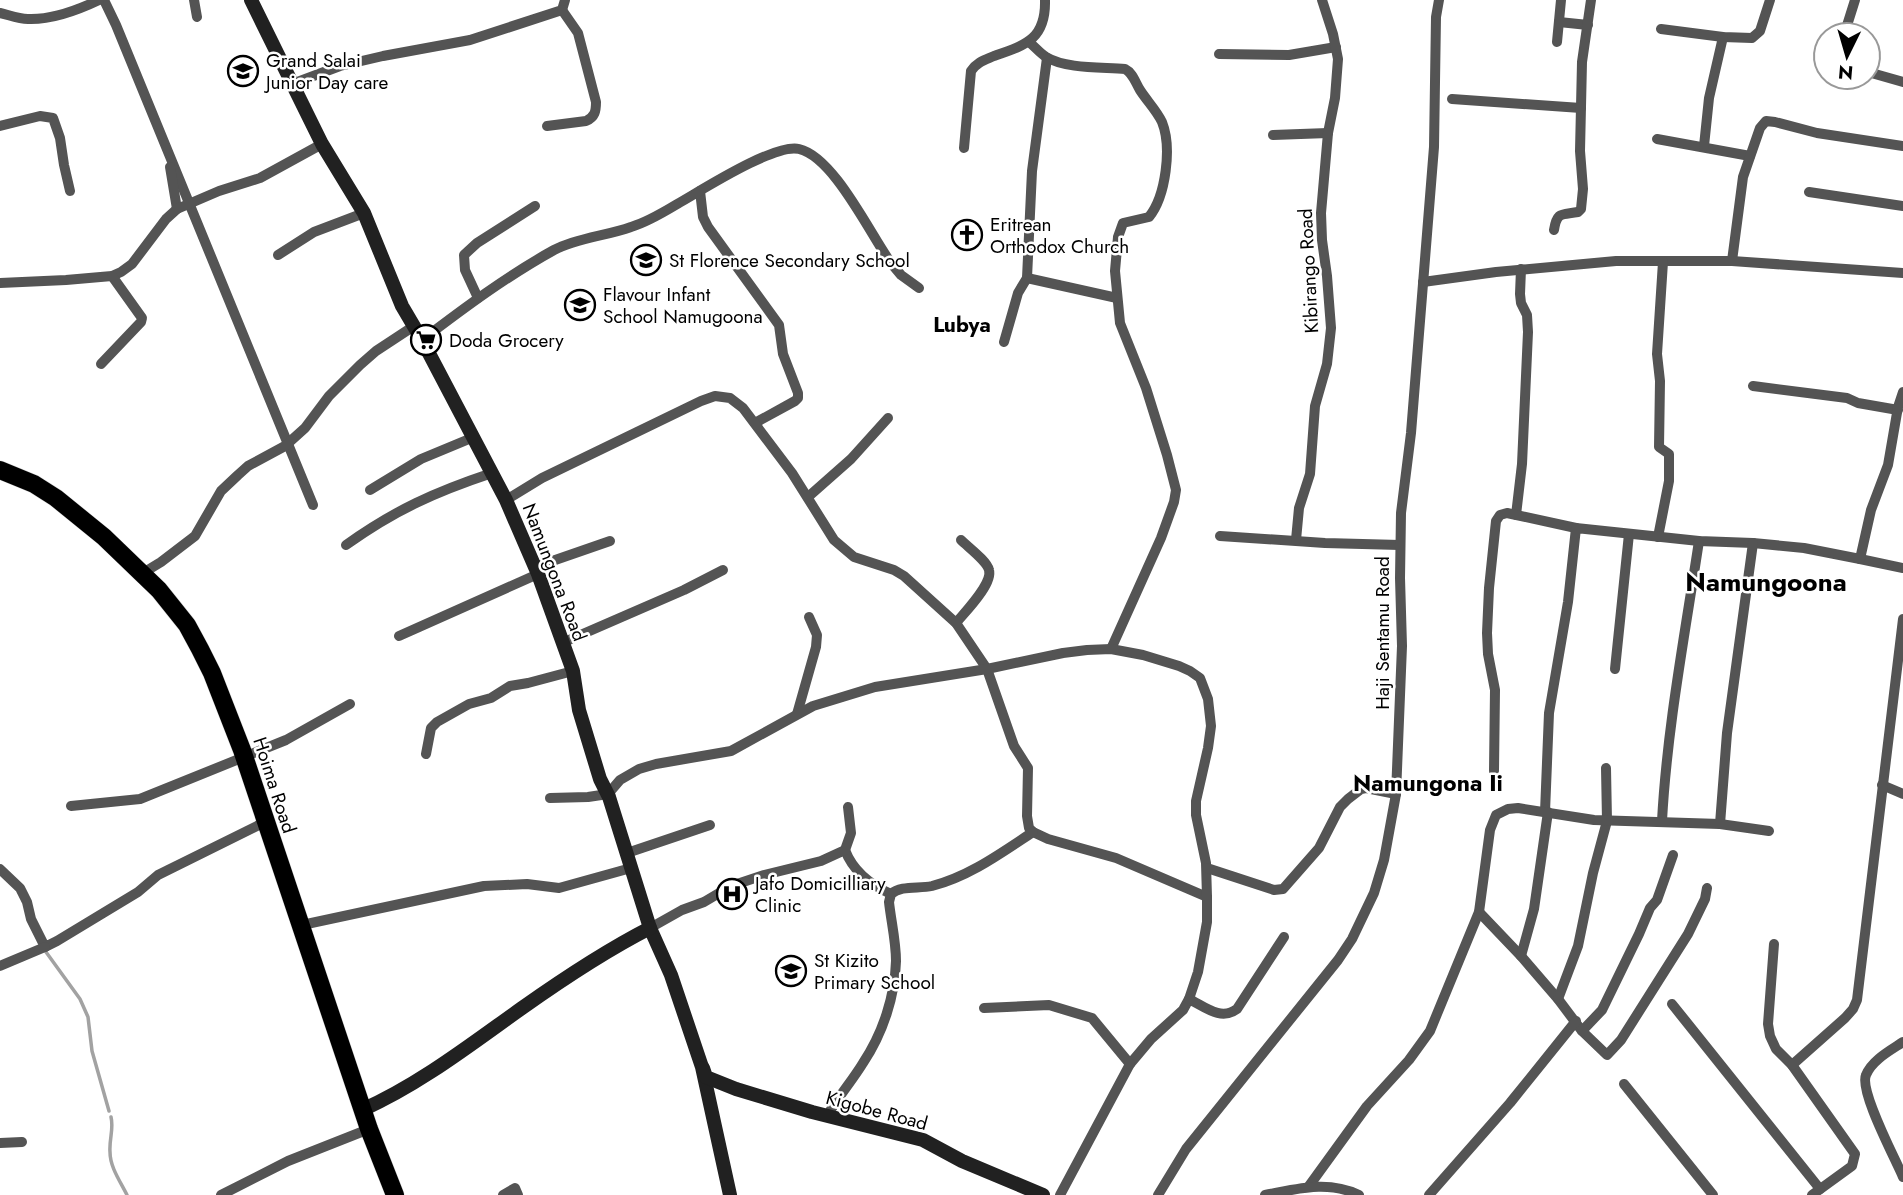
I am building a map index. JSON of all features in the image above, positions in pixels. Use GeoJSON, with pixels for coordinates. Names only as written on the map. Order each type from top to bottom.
{"type":"FeatureCollection","features":[{"type":"Feature","properties":{"kind":"main road","name":"Hoima Road"},"geometry":{"type":"LineString","coordinates":[[0,470],[34,484],[56,498],[104,537],[143,573],[187,625],[212,673],[245,758],[362,1110],[396,1195]]}},
{"type":"Feature","properties":{"kind":"street"},"geometry":{"type":"LineString","coordinates":[[0,13],[39,19],[78,10],[102,0],[121,37],[313,505]]}},
{"type":"Feature","properties":{"kind":"street"},"geometry":{"type":"LineString","coordinates":[[194,0],[198,17]]}},
{"type":"Feature","properties":{"kind":"street","name":"Namungona Road"},"geometry":{"type":"LineString","coordinates":[[251,0],[322,144],[363,213],[402,306],[474,437],[537,570],[573,671],[579,710],[600,779],[608,794],[650,929],[671,975],[702,1067],[730,1195]]}},
{"type":"Feature","properties":{"kind":"street"},"geometry":{"type":"LineString","coordinates":[[964,148],[971,71],[982,60],[1029,42],[1036,36],[1044,17],[1045,0]]}},
{"type":"Feature","properties":{"kind":"street","name":"Kibirango Road"},"geometry":{"type":"LineString","coordinates":[[1296,540],[1299,508],[1310,474],[1315,406],[1326,364],[1331,328],[1321,214],[1338,59],[1322,0]]}},
{"type":"Feature","properties":{"kind":"street","name":"Haji Sentamu Road"},"geometry":{"type":"LineString","coordinates":[[1158,1195],[1186,1149],[1332,968],[1352,939],[1374,893],[1382,869],[1396,794],[1402,646],[1401,513],[1411,433],[1434,147],[1436,17],[1439,0]]}},
{"type":"Feature","properties":{"kind":"street"},"geometry":{"type":"LineString","coordinates":[[1557,42],[1560,0]]}},
{"type":"Feature","properties":{"kind":"street"},"geometry":{"type":"LineString","coordinates":[[1555,230],[1558,217],[1563,213],[1578,212],[1581,209],[1582,62],[1591,0]]}},
{"type":"Feature","properties":{"kind":"street"},"geometry":{"type":"LineString","coordinates":[[1661,29],[1745,39],[1756,36],[1763,24],[1770,0]]}},
{"type":"Feature","properties":{"kind":"street"},"geometry":{"type":"LineString","coordinates":[[1848,21],[1855,0]]}},
{"type":"Feature","properties":{"kind":"street"},"geometry":{"type":"LineString","coordinates":[[292,84],[340,66],[470,40],[563,5],[578,33],[596,109],[594,115],[586,121],[547,127]]}},
{"type":"Feature","properties":{"kind":"street"},"geometry":{"type":"LineString","coordinates":[[1559,22],[1588,24]]}},
{"type":"Feature","properties":{"kind":"street"},"geometry":{"type":"LineString","coordinates":[[1704,146],[1709,99],[1723,37]]}},
{"type":"Feature","properties":{"kind":"street"},"geometry":{"type":"LineString","coordinates":[[1029,42],[1047,58],[1080,66],[1128,70],[1162,123],[1166,158],[1164,180],[1152,215],[1143,220],[1126,221],[1121,227],[1115,252],[1120,323],[1146,388],[1176,490],[1161,538],[1111,649]]}},
{"type":"Feature","properties":{"kind":"street"},"geometry":{"type":"LineString","coordinates":[[1219,54],[1289,55],[1336,47]]}},
{"type":"Feature","properties":{"kind":"street"},"geometry":{"type":"LineString","coordinates":[[1004,342],[1018,293],[1027,278],[1032,171],[1047,58]]}},
{"type":"Feature","properties":{"kind":"street"},"geometry":{"type":"LineString","coordinates":[[1882,76],[1903,82]]}},
{"type":"Feature","properties":{"kind":"street"},"geometry":{"type":"LineString","coordinates":[[1452,99],[1581,108]]}},
{"type":"Feature","properties":{"kind":"street"},"geometry":{"type":"LineString","coordinates":[[0,126],[40,116],[53,118],[60,138],[70,191]]}},
{"type":"Feature","properties":{"kind":"street"},"geometry":{"type":"LineString","coordinates":[[1732,261],[1743,177],[1763,124],[1769,121],[1817,133],[1903,146]]}},
{"type":"Feature","properties":{"kind":"street"},"geometry":{"type":"LineString","coordinates":[[1273,135],[1328,133]]}},
{"type":"Feature","properties":{"kind":"street"},"geometry":{"type":"LineString","coordinates":[[1657,139],[1750,156]]}},
{"type":"Feature","properties":{"kind":"street"},"geometry":{"type":"LineString","coordinates":[[0,283],[112,276],[132,264],[166,219],[177,209],[260,177],[322,144]]}},
{"type":"Feature","properties":{"kind":"street"},"geometry":{"type":"LineString","coordinates":[[422,340],[478,298],[557,248],[632,227],[657,216],[741,167],[791,148],[805,151],[833,174],[891,263],[901,275],[919,288]]}},
{"type":"Feature","properties":{"kind":"street"},"geometry":{"type":"LineString","coordinates":[[170,164],[177,209]]}},
{"type":"Feature","properties":{"kind":"street"},"geometry":{"type":"LineString","coordinates":[[700,191],[703,217],[708,227],[779,325],[783,354],[798,393],[794,401],[755,423]]}},
{"type":"Feature","properties":{"kind":"street"},"geometry":{"type":"LineString","coordinates":[[1810,192],[1903,206]]}},
{"type":"Feature","properties":{"kind":"street"},"geometry":{"type":"LineString","coordinates":[[478,298],[465,270],[464,255],[477,243],[535,206]]}},
{"type":"Feature","properties":{"kind":"street"},"geometry":{"type":"LineString","coordinates":[[278,255],[314,232],[363,213]]}},
{"type":"Feature","properties":{"kind":"street"},"geometry":{"type":"LineString","coordinates":[[1423,282],[1521,269],[1616,261],[1732,261],[1903,273]]}},
{"type":"Feature","properties":{"kind":"street"},"geometry":{"type":"LineString","coordinates":[[1658,537],[1668,481],[1668,454],[1659,447],[1660,381],[1657,354],[1663,262]]}},
{"type":"Feature","properties":{"kind":"street"},"geometry":{"type":"LineString","coordinates":[[1516,515],[1522,464],[1528,332],[1528,315],[1521,303],[1521,269]]}},
{"type":"Feature","properties":{"kind":"street"},"geometry":{"type":"LineString","coordinates":[[101,365],[142,318],[112,276]]}},
{"type":"Feature","properties":{"kind":"street"},"geometry":{"type":"LineString","coordinates":[[1027,278],[1117,299]]}},
{"type":"Feature","properties":{"kind":"street"},"geometry":{"type":"LineString","coordinates":[[143,573],[195,536],[221,492],[238,475],[248,466],[285,446],[305,428],[329,396],[360,365],[414,326]]}},
{"type":"Feature","properties":{"kind":"street"},"geometry":{"type":"LineString","coordinates":[[1753,386],[1847,398],[1858,403],[1898,410]]}},
{"type":"Feature","properties":{"kind":"street"},"geometry":{"type":"LineString","coordinates":[[1860,559],[1871,510],[1888,465],[1903,392]]}},
{"type":"Feature","properties":{"kind":"street"},"geometry":{"type":"LineString","coordinates":[[506,500],[566,466],[701,401],[715,396],[730,398],[743,408],[755,423],[808,497],[834,540],[845,551],[904,576],[956,623],[987,669],[1014,746],[1028,768],[1028,823],[1033,832],[1048,839],[1116,858],[1208,897]]}},
{"type":"Feature","properties":{"kind":"street"},"geometry":{"type":"LineString","coordinates":[[808,497],[851,459],[888,418]]}},
{"type":"Feature","properties":{"kind":"street"},"geometry":{"type":"LineString","coordinates":[[370,491],[421,459],[474,437]]}},
{"type":"Feature","properties":{"kind":"street"},"geometry":{"type":"LineString","coordinates":[[346,545],[371,526],[405,507],[492,473]]}},
{"type":"Feature","properties":{"kind":"street"},"geometry":{"type":"LineString","coordinates":[[1494,771],[1495,690],[1488,643],[1489,588],[1496,521],[1503,513],[1576,528],[1699,541],[1753,542],[1804,548],[1903,568]]}},
{"type":"Feature","properties":{"kind":"street"},"geometry":{"type":"LineString","coordinates":[[1521,956],[1534,909],[1547,812],[1549,713],[1576,528]]}},
{"type":"Feature","properties":{"kind":"street"},"geometry":{"type":"LineString","coordinates":[[1615,669],[1629,534]]}},
{"type":"Feature","properties":{"kind":"street"},"geometry":{"type":"LineString","coordinates":[[1220,536],[1400,545]]}},
{"type":"Feature","properties":{"kind":"street"},"geometry":{"type":"LineString","coordinates":[[956,623],[988,582],[989,572],[987,566],[961,540]]}},
{"type":"Feature","properties":{"kind":"street"},"geometry":{"type":"LineString","coordinates":[[399,636],[537,570],[610,541]]}},
{"type":"Feature","properties":{"kind":"street"},"geometry":{"type":"LineString","coordinates":[[1662,821],[1670,734],[1699,541]]}},
{"type":"Feature","properties":{"kind":"street"},"geometry":{"type":"LineString","coordinates":[[1720,824],[1727,733],[1753,542]]}},
{"type":"Feature","properties":{"kind":"street"},"geometry":{"type":"LineString","coordinates":[[562,643],[684,590],[723,570]]}},
{"type":"Feature","properties":{"kind":"street"},"geometry":{"type":"LineString","coordinates":[[797,715],[816,648],[817,635],[809,617]]}},
{"type":"Feature","properties":{"kind":"street"},"geometry":{"type":"LineString","coordinates":[[1792,1065],[1853,1010],[1857,1000],[1903,619]]}},
{"type":"Feature","properties":{"kind":"street"},"geometry":{"type":"LineString","coordinates":[[550,798],[608,794],[620,780],[639,769],[731,751],[813,706],[875,687],[987,669],[1063,653],[1111,649],[1163,661],[1191,671],[1200,678],[1208,699],[1211,726],[1196,807],[1207,867],[1208,897],[1204,942],[1189,999],[1183,1010],[1151,1039],[1129,1064],[1060,1195]]}},
{"type":"Feature","properties":{"kind":"street"},"geometry":{"type":"LineString","coordinates":[[426,754],[430,728],[453,713],[469,704],[491,698],[510,686],[573,671]]}},
{"type":"Feature","properties":{"kind":"street"},"geometry":{"type":"LineString","coordinates":[[71,806],[140,799],[286,740],[350,704]]}},
{"type":"Feature","properties":{"kind":"street"},"geometry":{"type":"LineString","coordinates":[[1558,999],[1578,946],[1607,821],[1606,768]]}},
{"type":"Feature","properties":{"kind":"street"},"geometry":{"type":"LineString","coordinates":[[1882,785],[1903,794]]}},
{"type":"Feature","properties":{"kind":"street"},"geometry":{"type":"LineString","coordinates":[[1207,867],[1274,890],[1283,889],[1319,848],[1340,807],[1348,799],[1361,789],[1396,794]]}},
{"type":"Feature","properties":{"kind":"street"},"geometry":{"type":"LineString","coordinates":[[362,1110],[444,1064],[579,969],[682,910],[704,902],[731,886],[821,861],[845,850],[851,833],[849,807]]}},
{"type":"Feature","properties":{"kind":"street"},"geometry":{"type":"LineString","coordinates":[[1310,1186],[1377,1093],[1409,1060],[1430,1031],[1479,912],[1490,830],[1496,814],[1508,809],[1607,821],[1720,824],[1769,831]]}},
{"type":"Feature","properties":{"kind":"street"},"geometry":{"type":"LineString","coordinates":[[0,966],[57,941],[138,892],[158,875],[265,822]]}},
{"type":"Feature","properties":{"kind":"street"},"geometry":{"type":"LineString","coordinates":[[626,853],[709,825]]}},
{"type":"Feature","properties":{"kind":"street"},"geometry":{"type":"LineString","coordinates":[[827,1116],[877,1038],[892,994],[896,963],[889,902],[891,894],[898,889],[922,888],[959,877],[1033,832]]}},
{"type":"Feature","properties":{"kind":"street"},"geometry":{"type":"LineString","coordinates":[[845,850],[861,874],[891,894]]}},
{"type":"Feature","properties":{"kind":"street"},"geometry":{"type":"LineString","coordinates":[[1429,1195],[1579,1026],[1602,1010],[1650,908],[1657,900],[1673,855]]}},
{"type":"Feature","properties":{"kind":"street"},"geometry":{"type":"LineString","coordinates":[[302,925],[484,886],[522,884],[559,888],[631,868]]}},
{"type":"Feature","properties":{"kind":"street"},"geometry":{"type":"LineString","coordinates":[[0,869],[20,887],[31,919],[45,947]]}},
{"type":"Feature","properties":{"kind":"street"},"geometry":{"type":"LineString","coordinates":[[1479,912],[1607,1055],[1621,1040],[1688,934],[1707,888]]}},
{"type":"Feature","properties":{"kind":"street"},"geometry":{"type":"LineString","coordinates":[[1189,999],[1221,1014],[1232,1013],[1284,937]]}},
{"type":"Feature","properties":{"kind":"street"},"geometry":{"type":"LineString","coordinates":[[1672,1004],[1816,1192],[1852,1166],[1855,1154],[1792,1065],[1776,1049],[1770,1035],[1774,944]]}},
{"type":"Feature","properties":{"kind":"street"},"geometry":{"type":"LineString","coordinates":[[984,1008],[1049,1005],[1092,1018],[1129,1064]]}},
{"type":"Feature","properties":{"kind":"street"},"geometry":{"type":"LineString","coordinates":[[1903,1042],[1869,1070],[1864,1084],[1875,1116],[1903,1177]]}},
{"type":"Feature","properties":{"kind":"street","name":"Kigobe Road"},"geometry":{"type":"LineString","coordinates":[[702,1067],[706,1077],[736,1089],[827,1116],[923,1140],[962,1161],[1043,1195]]}},
{"type":"Feature","properties":{"kind":"street"},"geometry":{"type":"LineString","coordinates":[[1624,1084],[1713,1195]]}},
{"type":"Feature","properties":{"kind":"street"},"geometry":{"type":"LineString","coordinates":[[221,1195],[288,1161],[369,1129]]}},
{"type":"Feature","properties":{"kind":"street"},"geometry":{"type":"LineString","coordinates":[[0,1143],[22,1142]]}},
{"type":"Feature","properties":{"kind":"street"},"geometry":{"type":"LineString","coordinates":[[1265,1195],[1310,1186],[1333,1188],[1359,1195]]}},
{"type":"Feature","properties":{"kind":"street"},"geometry":{"type":"LineString","coordinates":[[503,1195],[515,1188],[518,1195]]}},
{"type":"Feature","properties":{"kind":"waterway"},"geometry":{"type":"LineString","coordinates":[[46,952],[80,999],[88,1017],[92,1051],[109,1111]]}},
{"type":"Feature","properties":{"kind":"waterway"},"geometry":{"type":"LineString","coordinates":[[111,1117],[110,1158],[127,1195]]}},
{"type":"Feature","properties":{"kind":"place","name":"Grand Salai Junior Day care"},"geometry":{"type":"Point","coordinates":[243,71]}},
{"type":"Feature","properties":{"kind":"place","name":"Eritrean Orthodox Church"},"geometry":{"type":"Point","coordinates":[967,235]}},
{"type":"Feature","properties":{"kind":"place","name":"St Florence Secondary School"},"geometry":{"type":"Point","coordinates":[646,260]}},
{"type":"Feature","properties":{"kind":"place","name":"Flavour Infant School Namugoona"},"geometry":{"type":"Point","coordinates":[580,305]}},
{"type":"Feature","properties":{"kind":"place","name":"Doda Grocery"},"geometry":{"type":"Point","coordinates":[426,340]}},
{"type":"Feature","properties":{"kind":"place","name":"Jafo Domicilliary Clinic"},"geometry":{"type":"Point","coordinates":[732,894]}},
{"type":"Feature","properties":{"kind":"place","name":"St Kizito Primary School"},"geometry":{"type":"Point","coordinates":[791,971]}},
{"type":"Feature","properties":{"kind":"district","name":"Lubya"},"geometry":{"type":"Point","coordinates":[962,325]}},
{"type":"Feature","properties":{"kind":"district","name":"Namungoona"},"geometry":{"type":"Point","coordinates":[1766,582]}},
{"type":"Feature","properties":{"kind":"district","name":"Namungona Ii"},"geometry":{"type":"Point","coordinates":[1428,783]}}]}
